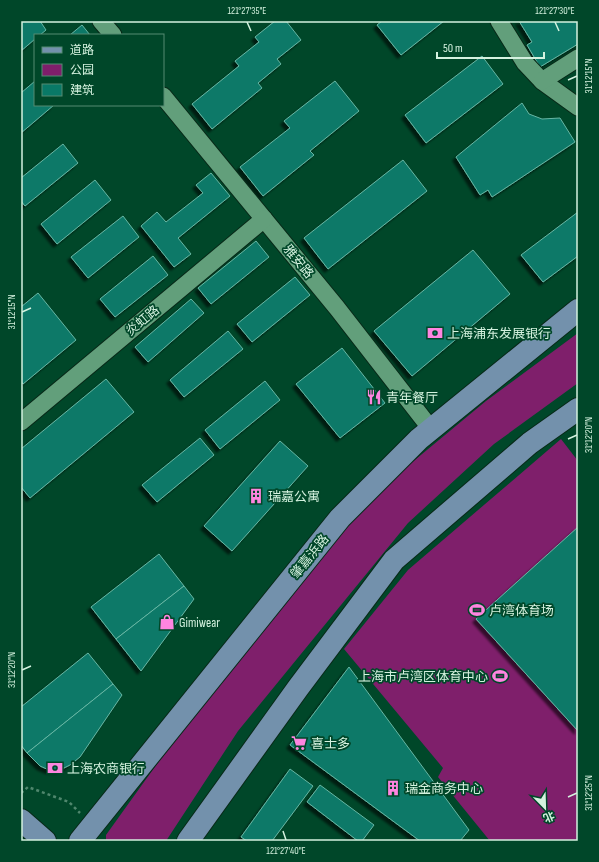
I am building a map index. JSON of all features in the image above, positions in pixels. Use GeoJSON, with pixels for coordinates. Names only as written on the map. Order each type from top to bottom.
{"type":"FeatureCollection","features":[{"type":"Feature","properties":{"kind":"main road","name":"肇嘉浜路"},"geometry":{"type":"LineString","coordinates":[[86,833],[340,518],[419,439],[578,310]]}},
{"type":"Feature","properties":{"kind":"main road"},"geometry":{"type":"LineString","coordinates":[[188,841],[298,688],[394,560],[530,443],[578,409]]}},
{"type":"Feature","properties":{"kind":"main road"},"geometry":{"type":"LineString","coordinates":[[21,820],[45,841]]}},
{"type":"Feature","properties":{"kind":"street"},"geometry":{"type":"LineString","coordinates":[[101,21],[112,34]]}},
{"type":"Feature","properties":{"kind":"street"},"geometry":{"type":"LineString","coordinates":[[499,21],[526,63],[542,82],[578,107]]}},
{"type":"Feature","properties":{"kind":"street"},"geometry":{"type":"LineString","coordinates":[[542,82],[578,58]]}},
{"type":"Feature","properties":{"kind":"street","name":"雅安路"},"geometry":{"type":"LineString","coordinates":[[164,97],[337,308],[431,429]]}},
{"type":"Feature","properties":{"kind":"street","name":"炎虹路"},"geometry":{"type":"LineString","coordinates":[[21,422],[264,219]]}},
{"type":"Feature","properties":{"kind":"path"},"geometry":{"type":"LineString","coordinates":[[21,793],[28,787],[69,802],[86,833]]}},
{"type":"Feature","properties":{"kind":"green space"},"geometry":{"type":"Polygon","coordinates":[[[578,333],[578,383],[494,444],[408,523],[238,731],[166,841],[106,841],[106,835],[200,704],[225,679],[236,651],[357,508],[486,401],[578,333]]]}},
{"type":"Feature","properties":{"kind":"green space","name":"卢湾体育场"},"geometry":{"type":"Polygon","coordinates":[[[561,439],[578,461],[578,841],[490,841],[438,777],[443,768],[344,649],[408,570],[561,439]]]}},
{"type":"Feature","properties":{"kind":"building"},"geometry":{"type":"Polygon","coordinates":[[[21,21],[40,21],[46,30],[41,34],[34,34],[34,40],[21,51],[21,21]]]}},
{"type":"Feature","properties":{"kind":"building"},"geometry":{"type":"Polygon","coordinates":[[[275,21],[286,21],[301,40],[277,59],[281,64],[258,83],[262,88],[212,129],[192,104],[239,66],[235,61],[259,42],[255,37],[275,21]]]}},
{"type":"Feature","properties":{"kind":"building"},"geometry":{"type":"Polygon","coordinates":[[[382,21],[444,21],[401,55],[377,25],[382,21]]]}},
{"type":"Feature","properties":{"kind":"building"},"geometry":{"type":"Polygon","coordinates":[[[519,21],[578,21],[578,44],[540,67],[527,45],[532,42],[519,21]]]}},
{"type":"Feature","properties":{"kind":"building"},"geometry":{"type":"Polygon","coordinates":[[[82,25],[89,34],[71,34],[82,25]]]}},
{"type":"Feature","properties":{"kind":"building"},"geometry":{"type":"Polygon","coordinates":[[[482,56],[503,84],[426,143],[405,115],[482,56]]]}},
{"type":"Feature","properties":{"kind":"building"},"geometry":{"type":"Polygon","coordinates":[[[335,81],[359,111],[310,151],[314,155],[263,196],[240,167],[290,128],[284,121],[335,81]]]}},
{"type":"Feature","properties":{"kind":"building"},"geometry":{"type":"Polygon","coordinates":[[[34,82],[34,106],[53,106],[21,133],[21,93],[34,82]]]}},
{"type":"Feature","properties":{"kind":"building"},"geometry":{"type":"Polygon","coordinates":[[[522,103],[529,114],[542,119],[560,118],[575,142],[492,197],[488,190],[480,195],[456,157],[522,103]]]}},
{"type":"Feature","properties":{"kind":"building"},"geometry":{"type":"Polygon","coordinates":[[[63,144],[78,163],[25,206],[21,201],[21,178],[63,144]]]}},
{"type":"Feature","properties":{"kind":"building"},"geometry":{"type":"Polygon","coordinates":[[[403,160],[427,191],[328,269],[304,238],[403,160]]]}},
{"type":"Feature","properties":{"kind":"building"},"geometry":{"type":"Polygon","coordinates":[[[211,173],[230,196],[178,238],[191,254],[174,267],[141,226],[157,212],[166,222],[203,193],[196,185],[211,173]]]}},
{"type":"Feature","properties":{"kind":"building"},"geometry":{"type":"Polygon","coordinates":[[[95,180],[111,200],[57,244],[41,224],[95,180]]]}},
{"type":"Feature","properties":{"kind":"building"},"geometry":{"type":"Polygon","coordinates":[[[578,212],[578,256],[543,282],[521,255],[578,212]]]}},
{"type":"Feature","properties":{"kind":"building"},"geometry":{"type":"Polygon","coordinates":[[[123,216],[139,237],[88,278],[71,257],[123,216]]]}},
{"type":"Feature","properties":{"kind":"building"},"geometry":{"type":"Polygon","coordinates":[[[256,241],[269,257],[211,304],[198,288],[256,241]]]}},
{"type":"Feature","properties":{"kind":"building"},"geometry":{"type":"Polygon","coordinates":[[[473,250],[510,294],[412,376],[374,331],[473,250]]]}},
{"type":"Feature","properties":{"kind":"building"},"geometry":{"type":"Polygon","coordinates":[[[153,256],[168,275],[115,317],[100,299],[153,256]]]}},
{"type":"Feature","properties":{"kind":"building"},"geometry":{"type":"Polygon","coordinates":[[[295,277],[310,295],[252,342],[237,324],[295,277]]]}},
{"type":"Feature","properties":{"kind":"building"},"geometry":{"type":"Polygon","coordinates":[[[38,293],[76,340],[23,384],[21,381],[21,307],[38,293]]]}},
{"type":"Feature","properties":{"kind":"building"},"geometry":{"type":"Polygon","coordinates":[[[191,299],[204,313],[148,362],[135,347],[191,299]]]}},
{"type":"Feature","properties":{"kind":"building"},"geometry":{"type":"Polygon","coordinates":[[[228,331],[243,349],[184,397],[170,380],[228,331]]]}},
{"type":"Feature","properties":{"kind":"building"},"geometry":{"type":"Polygon","coordinates":[[[342,348],[385,403],[340,438],[296,384],[342,348]]]}},
{"type":"Feature","properties":{"kind":"building"},"geometry":{"type":"Polygon","coordinates":[[[106,379],[134,412],[30,498],[21,487],[21,449],[106,379]]]}},
{"type":"Feature","properties":{"kind":"building"},"geometry":{"type":"Polygon","coordinates":[[[265,381],[280,400],[220,449],[205,430],[265,381]]]}},
{"type":"Feature","properties":{"kind":"building"},"geometry":{"type":"Polygon","coordinates":[[[200,438],[214,455],[157,502],[142,485],[200,438]]]}},
{"type":"Feature","properties":{"kind":"building","name":"瑞嘉公寓"},"geometry":{"type":"Polygon","coordinates":[[[280,441],[308,466],[232,551],[204,526],[280,441]]]}},
{"type":"Feature","properties":{"kind":"building"},"geometry":{"type":"Polygon","coordinates":[[[578,527],[578,731],[476,619],[578,527]]]}},
{"type":"Feature","properties":{"kind":"building"},"geometry":{"type":"Polygon","coordinates":[[[159,554],[184,586],[116,639],[91,607],[159,554]]]}},
{"type":"Feature","properties":{"kind":"building"},"geometry":{"type":"Polygon","coordinates":[[[184,586],[194,599],[141,671],[116,639],[184,586]]]}},
{"type":"Feature","properties":{"kind":"building"},"geometry":{"type":"Polygon","coordinates":[[[88,653],[113,684],[27,753],[21,745],[21,707],[88,653]]]}},
{"type":"Feature","properties":{"kind":"building","name":"瑞金商务中心"},"geometry":{"type":"Polygon","coordinates":[[[349,667],[469,830],[460,841],[420,841],[290,745],[349,667]]]}},
{"type":"Feature","properties":{"kind":"building"},"geometry":{"type":"Polygon","coordinates":[[[113,684],[122,695],[80,757],[70,765],[60,770],[49,770],[40,766],[27,753],[113,684]]]}},
{"type":"Feature","properties":{"kind":"building"},"geometry":{"type":"Polygon","coordinates":[[[290,769],[313,786],[272,841],[247,841],[241,837],[290,769]]]}},
{"type":"Feature","properties":{"kind":"building"},"geometry":{"type":"Polygon","coordinates":[[[320,785],[374,825],[362,841],[358,841],[307,802],[320,785]]]}},
{"type":"Feature","properties":{"kind":"place","name":"上海浦东发展银行"},"geometry":{"type":"Point","coordinates":[435,333]}},
{"type":"Feature","properties":{"kind":"place","name":"青年餐厅"},"geometry":{"type":"Point","coordinates":[374,397]}},
{"type":"Feature","properties":{"kind":"place","name":"瑞嘉公寓"},"geometry":{"type":"Point","coordinates":[256,496]}},
{"type":"Feature","properties":{"kind":"place","name":"卢湾体育场"},"geometry":{"type":"Point","coordinates":[477,610]}},
{"type":"Feature","properties":{"kind":"place","name":"Gimiwear"},"geometry":{"type":"Point","coordinates":[167,622]}},
{"type":"Feature","properties":{"kind":"place","name":"上海市卢湾区体育中心"},"geometry":{"type":"Point","coordinates":[500,676]}},
{"type":"Feature","properties":{"kind":"place","name":"喜士多"},"geometry":{"type":"Point","coordinates":[299,743]}},
{"type":"Feature","properties":{"kind":"place","name":"上海农商银行"},"geometry":{"type":"Point","coordinates":[55,768]}},
{"type":"Feature","properties":{"kind":"place","name":"瑞金商务中心"},"geometry":{"type":"Point","coordinates":[393,788]}}]}
